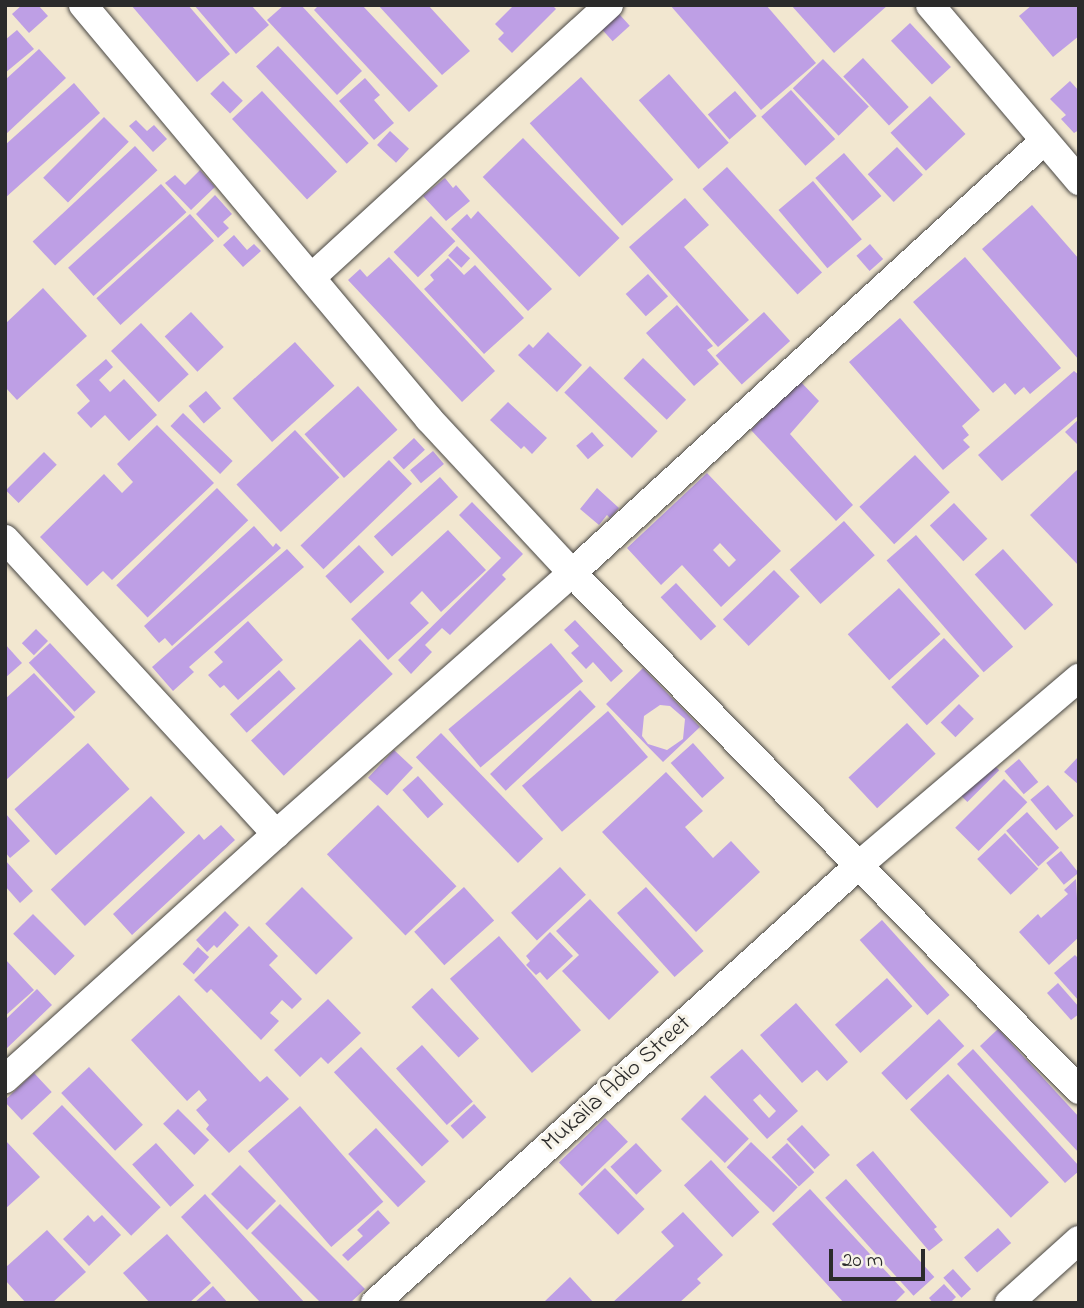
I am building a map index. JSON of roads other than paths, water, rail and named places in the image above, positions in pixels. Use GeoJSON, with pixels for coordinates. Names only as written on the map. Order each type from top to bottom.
{"type":"FeatureCollection","features":[{"type":"Feature","properties":{"kind":"street"},"geometry":{"type":"LineString","coordinates":[[83,5],[429,419],[572,573],[1079,1090]]}},
{"type":"Feature","properties":{"kind":"street"},"geometry":{"type":"LineString","coordinates":[[312,277],[609,5]]}},
{"type":"Feature","properties":{"kind":"street"},"geometry":{"type":"LineString","coordinates":[[930,5],[1079,181]]}},
{"type":"Feature","properties":{"kind":"street"},"geometry":{"type":"LineString","coordinates":[[5,1079],[276,834],[572,573],[1044,141]]}},
{"type":"Feature","properties":{"kind":"street"},"geometry":{"type":"LineString","coordinates":[[5,538],[276,834]]}},
{"type":"Feature","properties":{"kind":"street","name":"Mukaila Adio Street"},"geometry":{"type":"LineString","coordinates":[[375,1303],[859,865],[1079,678]]}},
{"type":"Feature","properties":{"kind":"street"},"geometry":{"type":"LineString","coordinates":[[1009,1303],[1079,1240]]}}]}
